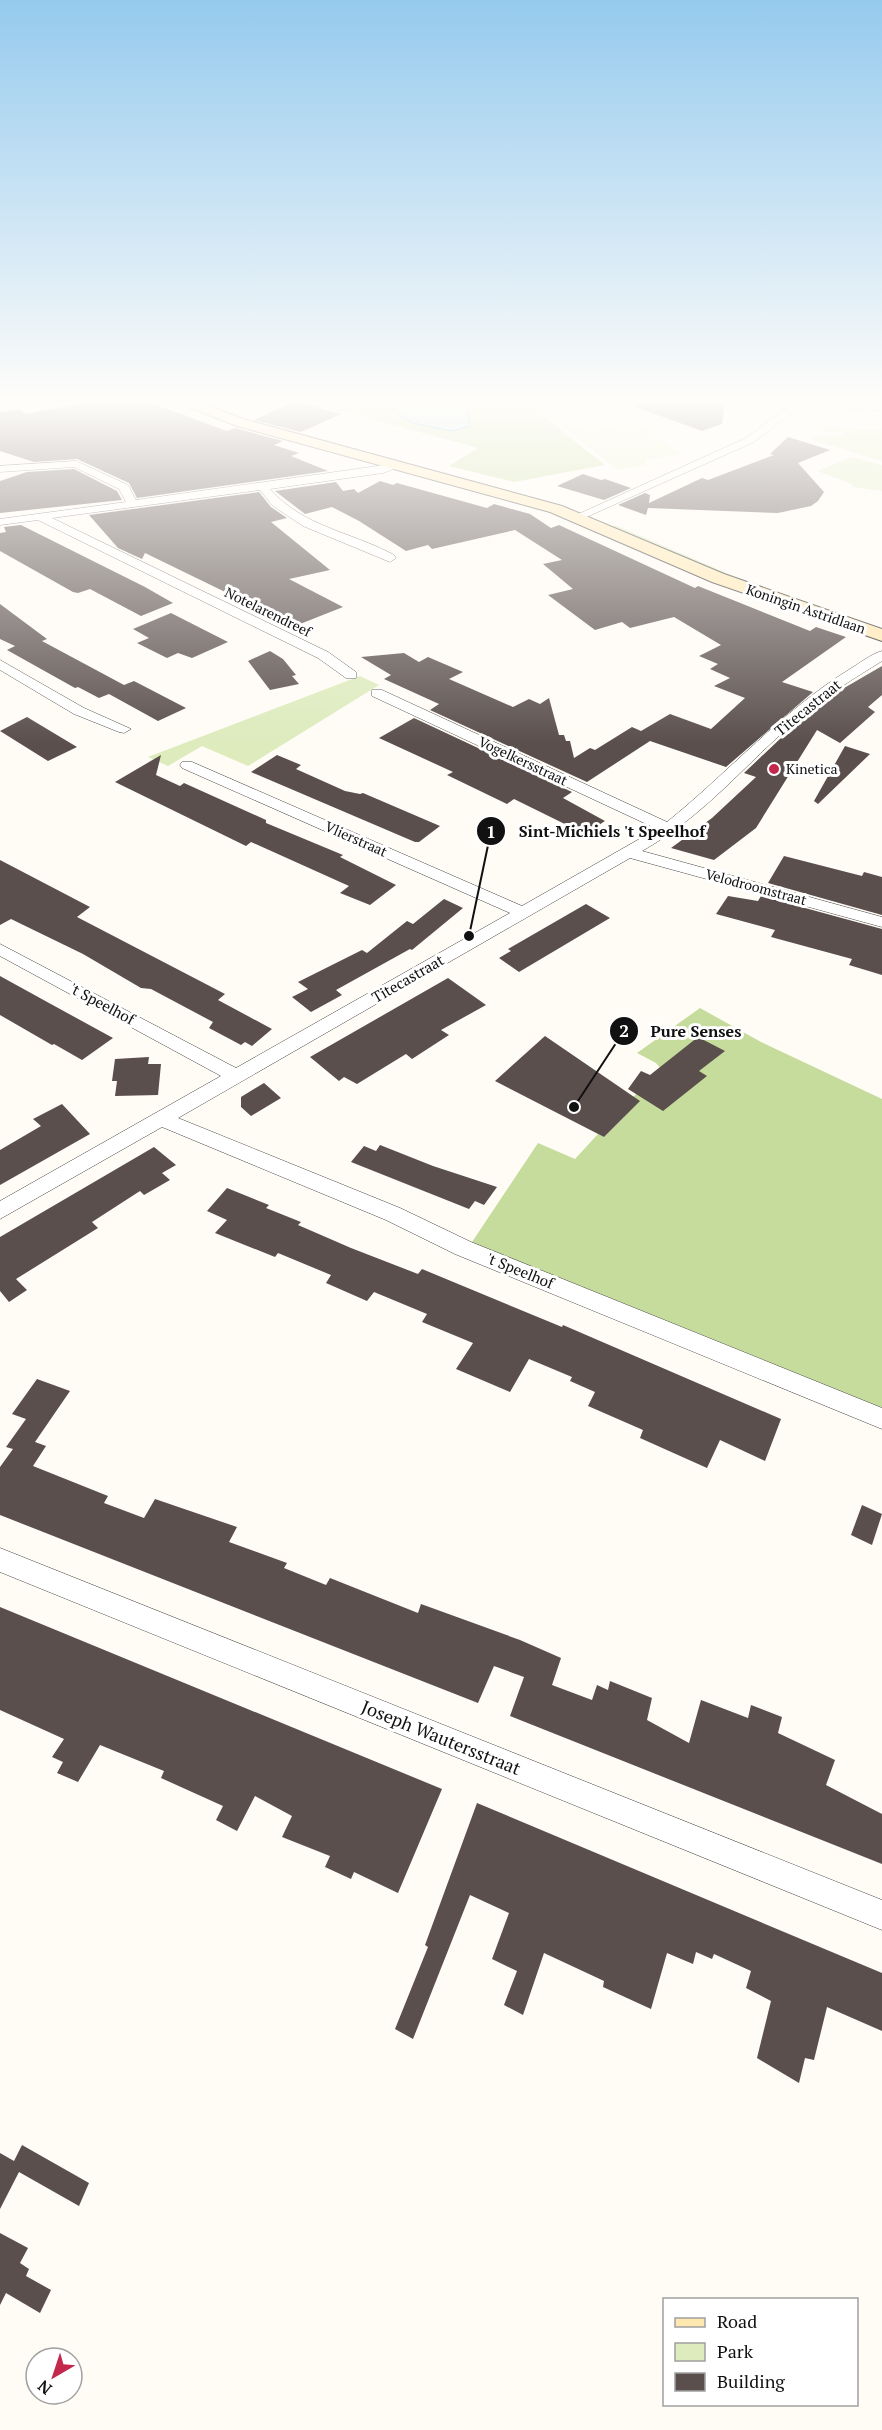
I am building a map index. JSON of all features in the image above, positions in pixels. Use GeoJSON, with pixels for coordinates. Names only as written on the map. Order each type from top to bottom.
{"type":"FeatureCollection","features":[{"type":"Feature","properties":{"kind":"main road","name":"Koningin Astridlaan"},"geometry":{"type":"LineString","coordinates":[[590,516],[718,578],[882,635]]}},
{"type":"Feature","properties":{"kind":"main road","name":"Koningin Astridlaan"},"geometry":{"type":"LineString","coordinates":[[591,516],[748,578],[882,624]]}},
{"type":"Feature","properties":{"kind":"street"},"geometry":{"type":"LineString","coordinates":[[0,522],[45,516]]}},
{"type":"Feature","properties":{"kind":"street"},"geometry":{"type":"LineString","coordinates":[[291,516],[364,544],[390,558]]}},
{"type":"Feature","properties":{"kind":"street","name":"Notelarendreef"},"geometry":{"type":"LineString","coordinates":[[40,517],[323,655],[351,675]]}},
{"type":"Feature","properties":{"kind":"street","name":"Titecastraat"},"geometry":{"type":"LineString","coordinates":[[0,1211],[630,853],[669,828],[723,784],[792,717],[824,691],[882,655]]}},
{"type":"Feature","properties":{"kind":"street"},"geometry":{"type":"LineString","coordinates":[[0,664],[79,711],[124,729]]}},
{"type":"Feature","properties":{"kind":"street","name":"Vogelkersstraat"},"geometry":{"type":"LineString","coordinates":[[377,693],[669,828]]}},
{"type":"Feature","properties":{"kind":"street","name":"Vlierstraat"},"geometry":{"type":"LineString","coordinates":[[187,765],[525,913]]}},
{"type":"Feature","properties":{"kind":"street","name":"Velodroomstraat"},"geometry":{"type":"LineString","coordinates":[[630,853],[882,922]]}},
{"type":"Feature","properties":{"kind":"street","name":"'t Speelhof"},"geometry":{"type":"LineString","coordinates":[[0,949],[236,1076]]}},
{"type":"Feature","properties":{"kind":"street","name":"'t Speelhof"},"geometry":{"type":"LineString","coordinates":[[161,1119],[393,1214],[463,1248],[882,1419]]}},
{"type":"Feature","properties":{"kind":"street","name":"Joseph Wautersstraat"},"geometry":{"type":"LineString","coordinates":[[0,1560],[882,1915]]}},
{"type":"Feature","properties":{"kind":"green space"},"geometry":{"type":"Polygon","coordinates":[[[610,526],[617,526],[736,577],[878,628],[779,597],[610,526]]]}},
{"type":"Feature","properties":{"kind":"green space"},"geometry":{"type":"Polygon","coordinates":[[[360,676],[379,685],[248,766],[202,746],[168,766],[148,757],[360,676]]]}},
{"type":"Feature","properties":{"kind":"green space"},"geometry":{"type":"Polygon","coordinates":[[[700,1008],[761,1042],[882,1099],[882,1413],[470,1245],[538,1143],[575,1159],[598,1134],[604,1137],[624,1117],[617,1112],[662,1070],[656,1063],[637,1053],[700,1008]]]}},
{"type":"Feature","properties":{"kind":"building"},"geometry":{"type":"Polygon","coordinates":[[[90,516],[285,516],[287,518],[271,522],[330,570],[289,579],[343,607],[295,626],[145,553],[142,559],[118,548],[90,516]]]}},
{"type":"Feature","properties":{"kind":"building"},"geometry":{"type":"Polygon","coordinates":[[[350,516],[534,516],[551,528],[559,525],[695,588],[698,586],[810,631],[816,627],[846,637],[782,682],[813,692],[726,767],[650,741],[587,782],[430,710],[439,704],[384,679],[391,675],[361,657],[404,653],[419,662],[428,657],[463,672],[449,679],[513,707],[529,699],[540,704],[549,698],[559,735],[564,735],[566,741],[570,741],[574,758],[590,748],[595,750],[632,727],[641,731],[670,714],[711,729],[745,698],[714,686],[730,678],[710,669],[718,664],[699,656],[721,645],[674,617],[630,628],[622,622],[595,630],[548,595],[573,589],[543,564],[562,560],[515,530],[432,549],[428,545],[406,551],[350,516]]]}},
{"type":"Feature","properties":{"kind":"building"},"geometry":{"type":"Polygon","coordinates":[[[21,525],[173,603],[141,616],[90,589],[78,593],[73,592],[0,551],[0,533],[6,532],[4,527],[21,525]]]}},
{"type":"Feature","properties":{"kind":"building"},"geometry":{"type":"Polygon","coordinates":[[[0,604],[47,639],[42,641],[124,685],[134,681],[186,708],[158,721],[109,694],[99,698],[78,687],[75,688],[7,650],[15,646],[0,639],[0,604]]]}},
{"type":"Feature","properties":{"kind":"building"},"geometry":{"type":"Polygon","coordinates":[[[171,613],[228,642],[192,658],[178,653],[167,658],[137,643],[149,638],[133,629],[171,613]]]}},
{"type":"Feature","properties":{"kind":"building"},"geometry":{"type":"Polygon","coordinates":[[[270,651],[283,659],[296,675],[292,676],[299,684],[270,690],[248,661],[270,651]]]}},
{"type":"Feature","properties":{"kind":"building"},"geometry":{"type":"Polygon","coordinates":[[[882,666],[882,695],[868,707],[875,712],[840,743],[817,730],[756,828],[714,860],[671,848],[712,818],[756,777],[744,773],[800,720],[839,691],[882,666]]]}},
{"type":"Feature","properties":{"kind":"building"},"geometry":{"type":"Polygon","coordinates":[[[27,717],[77,747],[48,761],[0,731],[27,717]]]}},
{"type":"Feature","properties":{"kind":"building"},"geometry":{"type":"Polygon","coordinates":[[[414,718],[572,792],[563,798],[605,821],[585,834],[514,799],[507,804],[447,775],[453,772],[379,738],[414,718]]]}},
{"type":"Feature","properties":{"kind":"building"},"geometry":{"type":"Polygon","coordinates":[[[845,746],[870,754],[818,804],[814,801],[845,746]]]}},
{"type":"Feature","properties":{"kind":"building"},"geometry":{"type":"Polygon","coordinates":[[[161,755],[156,775],[180,786],[184,783],[266,820],[266,823],[343,855],[340,857],[396,885],[370,905],[340,893],[349,886],[251,842],[246,846],[115,782],[161,755]]]}},
{"type":"Feature","properties":{"kind":"building"},"geometry":{"type":"Polygon","coordinates":[[[277,755],[301,765],[296,769],[345,791],[363,793],[440,826],[419,842],[415,842],[251,772],[277,755]]]}},
{"type":"Feature","properties":{"kind":"building"},"geometry":{"type":"Polygon","coordinates":[[[784,856],[862,876],[864,872],[882,877],[882,915],[768,883],[784,856]]]}},
{"type":"Feature","properties":{"kind":"building"},"geometry":{"type":"Polygon","coordinates":[[[0,860],[90,907],[77,917],[225,994],[218,1000],[272,1029],[252,1046],[245,1042],[241,1045],[209,1028],[213,1022],[151,989],[141,988],[83,954],[11,919],[0,925],[0,860]]]}},
{"type":"Feature","properties":{"kind":"building"},"geometry":{"type":"Polygon","coordinates":[[[728,896],[758,901],[761,896],[882,929],[882,975],[849,965],[852,959],[771,937],[775,930],[716,914],[728,896]]]}},
{"type":"Feature","properties":{"kind":"building"},"geometry":{"type":"Polygon","coordinates":[[[444,899],[463,908],[412,950],[410,949],[336,990],[342,995],[311,1012],[292,997],[308,989],[298,982],[362,950],[367,953],[407,921],[413,924],[444,899]]]}},
{"type":"Feature","properties":{"kind":"building"},"geometry":{"type":"Polygon","coordinates":[[[586,904],[610,918],[519,972],[499,958],[511,951],[508,949],[586,904]]]}},
{"type":"Feature","properties":{"kind":"building"},"geometry":{"type":"Polygon","coordinates":[[[0,976],[113,1038],[82,1060],[52,1045],[0,1015],[0,976]]]}},
{"type":"Feature","properties":{"kind":"building"},"geometry":{"type":"Polygon","coordinates":[[[448,978],[486,1005],[441,1030],[449,1035],[412,1059],[406,1054],[357,1084],[344,1077],[339,1081],[310,1057],[448,978]]]}},
{"type":"Feature","properties":{"kind":"building"},"geometry":{"type":"Polygon","coordinates":[[[545,1036],[640,1101],[604,1137],[495,1081],[545,1036]]]}},
{"type":"Feature","properties":{"kind":"building"},"geometry":{"type":"Polygon","coordinates":[[[698,1037],[725,1051],[699,1071],[707,1076],[663,1111],[628,1089],[641,1071],[650,1075],[698,1037]]]}},
{"type":"Feature","properties":{"kind":"building"},"geometry":{"type":"Polygon","coordinates":[[[149,1057],[148,1064],[161,1064],[158,1095],[115,1096],[117,1081],[112,1081],[115,1059],[149,1057]]]}},
{"type":"Feature","properties":{"kind":"building"},"geometry":{"type":"Polygon","coordinates":[[[264,1083],[281,1098],[251,1116],[241,1107],[241,1097],[264,1083]]]}},
{"type":"Feature","properties":{"kind":"building"},"geometry":{"type":"Polygon","coordinates":[[[62,1104],[90,1134],[0,1185],[0,1150],[41,1126],[33,1119],[62,1104]]]}},
{"type":"Feature","properties":{"kind":"building"},"geometry":{"type":"Polygon","coordinates":[[[380,1145],[433,1166],[497,1187],[484,1205],[475,1201],[469,1209],[351,1162],[364,1146],[376,1151],[380,1145]]]}},
{"type":"Feature","properties":{"kind":"building"},"geometry":{"type":"Polygon","coordinates":[[[154,1147],[176,1165],[162,1173],[170,1180],[144,1195],[140,1191],[92,1222],[98,1228],[16,1279],[27,1290],[9,1302],[0,1291],[0,1237],[154,1147]]]}},
{"type":"Feature","properties":{"kind":"building"},"geometry":{"type":"Polygon","coordinates":[[[227,1188],[269,1205],[266,1208],[301,1222],[298,1225],[351,1248],[418,1274],[422,1269],[562,1327],[563,1325],[781,1419],[765,1461],[720,1440],[707,1468],[640,1438],[643,1430],[588,1406],[595,1392],[570,1381],[572,1377],[529,1359],[510,1392],[456,1369],[473,1343],[422,1322],[427,1314],[374,1292],[367,1301],[326,1283],[331,1275],[278,1253],[275,1257],[215,1233],[227,1220],[207,1211],[227,1188]]]}},
{"type":"Feature","properties":{"kind":"building"},"geometry":{"type":"Polygon","coordinates":[[[37,1379],[70,1391],[35,1442],[46,1446],[33,1466],[108,1496],[104,1503],[144,1518],[155,1499],[237,1527],[229,1542],[287,1563],[284,1568],[326,1585],[330,1578],[418,1613],[421,1604],[520,1640],[561,1658],[552,1685],[592,1700],[597,1685],[608,1690],[610,1681],[652,1698],[647,1720],[689,1743],[701,1700],[748,1718],[751,1705],[782,1717],[778,1733],[835,1760],[826,1785],[882,1814],[882,1864],[510,1716],[524,1677],[494,1666],[478,1703],[0,1515],[0,1467],[13,1449],[6,1447],[26,1419],[12,1414],[37,1379]]]}},
{"type":"Feature","properties":{"kind":"building"},"geometry":{"type":"Polygon","coordinates":[[[862,1505],[882,1514],[872,1545],[851,1535],[862,1505]]]}},
{"type":"Feature","properties":{"kind":"building"},"geometry":{"type":"Polygon","coordinates":[[[0,1607],[442,1789],[398,1893],[354,1872],[351,1879],[325,1867],[330,1856],[282,1837],[292,1816],[255,1796],[237,1831],[216,1820],[223,1806],[161,1778],[164,1771],[100,1745],[78,1782],[57,1773],[63,1762],[52,1757],[64,1739],[0,1710],[0,1607]]]}},
{"type":"Feature","properties":{"kind":"building"},"geometry":{"type":"Polygon","coordinates":[[[477,1803],[882,1973],[882,2031],[827,2007],[814,2060],[805,2058],[799,2083],[757,2058],[771,2001],[746,1988],[751,1971],[714,1954],[712,1959],[696,1952],[693,1964],[667,1953],[651,2009],[603,1987],[604,1981],[544,1953],[523,2015],[504,2005],[517,1971],[492,1959],[509,1913],[470,1895],[413,2039],[395,2029],[428,1947],[425,1945],[477,1803]]]}},
{"type":"Feature","properties":{"kind":"building"},"geometry":{"type":"Polygon","coordinates":[[[22,2145],[89,2183],[79,2206],[19,2172],[0,2209],[0,2153],[14,2161],[22,2145]]]}},
{"type":"Feature","properties":{"kind":"building"},"geometry":{"type":"Polygon","coordinates":[[[0,2233],[28,2248],[20,2263],[29,2269],[26,2276],[51,2290],[40,2313],[6,2293],[0,2305],[0,2233]]]}},
{"type":"Feature","properties":{"kind":"place","name":"Kinetica"},"geometry":{"type":"Point","coordinates":[774,769]}},
{"type":"Feature","properties":{"kind":"place","name":"Sint-Michiels 't Speelhof"},"geometry":{"type":"Point","coordinates":[469,936]}},
{"type":"Feature","properties":{"kind":"place","name":"Pure Senses"},"geometry":{"type":"Point","coordinates":[574,1107]}}]}
